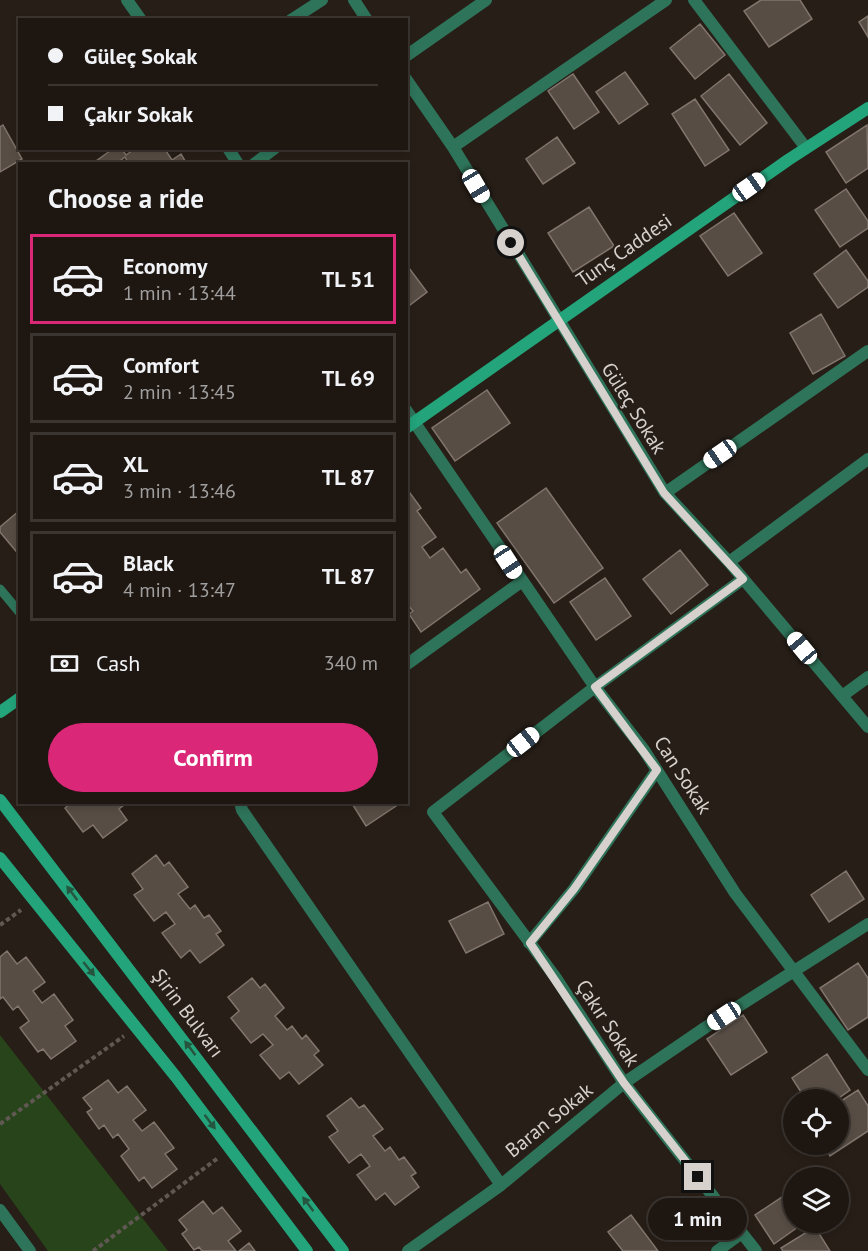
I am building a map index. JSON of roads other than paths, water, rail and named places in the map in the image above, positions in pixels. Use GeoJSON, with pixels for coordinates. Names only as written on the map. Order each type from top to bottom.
{"type":"FeatureCollection","features":[{"type":"Feature","properties":{"kind":"main road","name":"Tunç Caddesi"},"geometry":{"type":"LineString","coordinates":[[411,425],[557,320],[806,148],[868,108]]}},
{"type":"Feature","properties":{"kind":"main road"},"geometry":{"type":"LineString","coordinates":[[0,712],[18,699]]}},
{"type":"Feature","properties":{"kind":"main road","name":"Şirin Bulvarı"},"geometry":{"type":"LineString","coordinates":[[0,800],[343,1251]]}},
{"type":"Feature","properties":{"kind":"main road"},"geometry":{"type":"LineString","coordinates":[[0,858],[136,1027],[307,1251]]}},
{"type":"Feature","properties":{"kind":"street"},"geometry":{"type":"LineString","coordinates":[[127,0],[140,18]]}},
{"type":"Feature","properties":{"kind":"street"},"geometry":{"type":"LineString","coordinates":[[294,18],[322,0]]}},
{"type":"Feature","properties":{"kind":"street"},"geometry":{"type":"LineString","coordinates":[[354,0],[366,18]]}},
{"type":"Feature","properties":{"kind":"street"},"geometry":{"type":"LineString","coordinates":[[408,55],[486,0]]}},
{"type":"Feature","properties":{"kind":"street"},"geometry":{"type":"LineString","coordinates":[[453,147],[666,0]]}},
{"type":"Feature","properties":{"kind":"street"},"geometry":{"type":"LineString","coordinates":[[694,0],[806,148]]}},
{"type":"Feature","properties":{"kind":"street","name":"Güleç Sokak"},"geometry":{"type":"LineString","coordinates":[[408,82],[453,147],[664,493],[729,562],[868,727]]}},
{"type":"Feature","properties":{"kind":"street"},"geometry":{"type":"LineString","coordinates":[[257,162],[272,150]]}},
{"type":"Feature","properties":{"kind":"street"},"geometry":{"type":"LineString","coordinates":[[664,493],[868,351]]}},
{"type":"Feature","properties":{"kind":"street","name":"Can Sokak"},"geometry":{"type":"LineString","coordinates":[[411,425],[595,687],[657,770],[735,893],[868,1070]]}},
{"type":"Feature","properties":{"kind":"street"},"geometry":{"type":"LineString","coordinates":[[729,562],[868,459]]}},
{"type":"Feature","properties":{"kind":"street"},"geometry":{"type":"LineString","coordinates":[[595,687],[743,579]]}},
{"type":"Feature","properties":{"kind":"street"},"geometry":{"type":"LineString","coordinates":[[408,664],[521,582]]}},
{"type":"Feature","properties":{"kind":"street"},"geometry":{"type":"LineString","coordinates":[[842,696],[868,678]]}},
{"type":"Feature","properties":{"kind":"street","name":"Çakır Sokak"},"geometry":{"type":"LineString","coordinates":[[595,687],[433,812],[530,943],[624,1083],[756,1251]]}},
{"type":"Feature","properties":{"kind":"street"},"geometry":{"type":"LineString","coordinates":[[530,943],[574,889],[657,770]]}},
{"type":"Feature","properties":{"kind":"street"},"geometry":{"type":"LineString","coordinates":[[240,804],[242,810],[501,1185]]}},
{"type":"Feature","properties":{"kind":"street","name":"Baran Sokak"},"geometry":{"type":"LineString","coordinates":[[408,1251],[501,1185],[624,1083],[868,924]]}},
{"type":"Feature","properties":{"kind":"street"},"geometry":{"type":"LineString","coordinates":[[0,1210],[30,1251]]}},
{"type":"Feature","properties":{"kind":"street"},"geometry":{"type":"LineString","coordinates":[[717,1251],[742,1233]]}},
{"type":"Feature","properties":{"kind":"lane"},"geometry":{"type":"LineString","coordinates":[[0,590],[18,611]]}}]}
